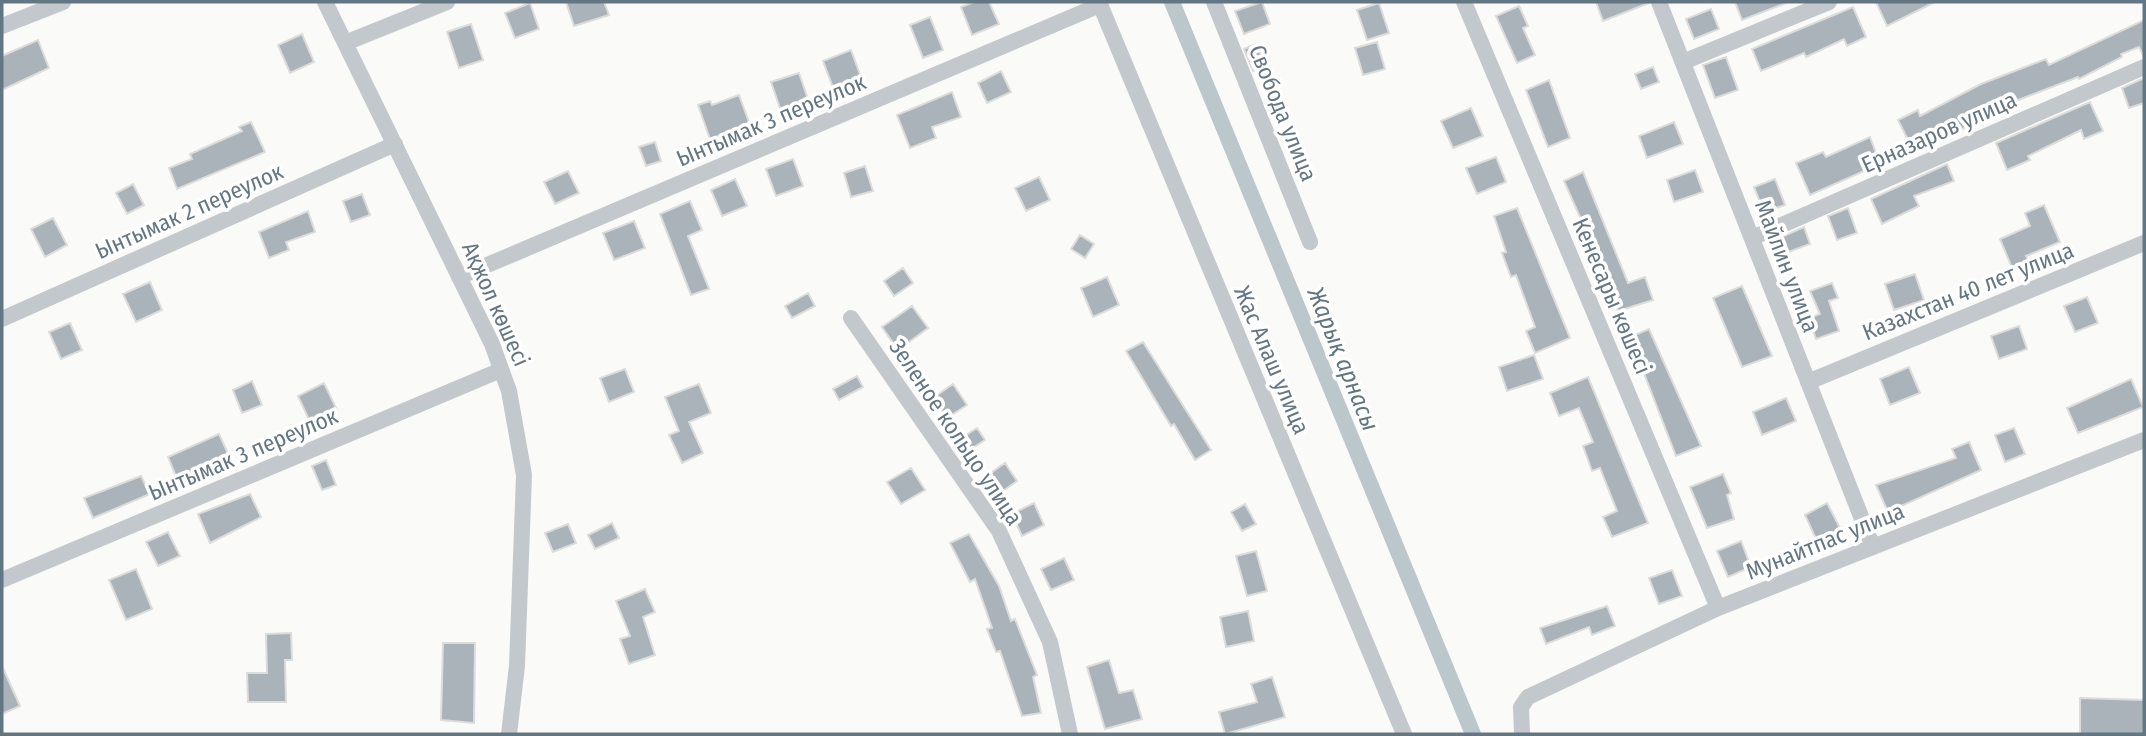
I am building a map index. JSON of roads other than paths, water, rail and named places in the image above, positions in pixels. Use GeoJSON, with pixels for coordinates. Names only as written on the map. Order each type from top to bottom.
{"type":"FeatureCollection","features":[{"type":"Feature","properties":{"kind":"street"},"geometry":{"type":"LineString","coordinates":[[2,26],[64,2]]}},
{"type":"Feature","properties":{"kind":"street","name":"Ақжол көшесі"},"geometry":{"type":"LineString","coordinates":[[325,2],[459,277],[509,391],[524,475],[517,666],[509,734]]}},
{"type":"Feature","properties":{"kind":"street"},"geometry":{"type":"LineString","coordinates":[[345,43],[447,2]]}},
{"type":"Feature","properties":{"kind":"street","name":"Свобода улица"},"geometry":{"type":"LineString","coordinates":[[1214,2],[1310,242]]}},
{"type":"Feature","properties":{"kind":"street","name":"Кенесары көшесі"},"geometry":{"type":"LineString","coordinates":[[1464,2],[1718,608]]}},
{"type":"Feature","properties":{"kind":"street","name":"Майлин улица"},"geometry":{"type":"LineString","coordinates":[[1659,2],[1873,547]]}},
{"type":"Feature","properties":{"kind":"street"},"geometry":{"type":"LineString","coordinates":[[1683,62],[1829,2]]}},
{"type":"Feature","properties":{"kind":"street","name":"Ынтымак 3 переулок"},"geometry":{"type":"LineString","coordinates":[[459,277],[1100,3]]}},
{"type":"Feature","properties":{"kind":"street","name":"Жас Алаш улица"},"geometry":{"type":"LineString","coordinates":[[1100,3],[1404,734]]}},
{"type":"Feature","properties":{"kind":"street","name":"Ерназаров улица"},"geometry":{"type":"LineString","coordinates":[[1752,238],[2144,67]]}},
{"type":"Feature","properties":{"kind":"street","name":"Ынтымак 2 переулок"},"geometry":{"type":"LineString","coordinates":[[2,319],[395,144]]}},
{"type":"Feature","properties":{"kind":"street","name":"Казахстан 40 лет улица"},"geometry":{"type":"LineString","coordinates":[[1808,382],[2144,243]]}},
{"type":"Feature","properties":{"kind":"street","name":"Зеленое кольцо улица"},"geometry":{"type":"LineString","coordinates":[[851,318],[999,531],[1050,642],[1070,734]]}},
{"type":"Feature","properties":{"kind":"street","name":"Ынтымак 3 переулок"},"geometry":{"type":"LineString","coordinates":[[2,580],[501,370]]}},
{"type":"Feature","properties":{"kind":"street","name":"Мунайтпас улица"},"geometry":{"type":"LineString","coordinates":[[1522,734],[1521,707],[1528,697],[1718,608],[2144,440]]}},
{"type":"Feature","properties":{"kind":"waterway","name":"Жарық арнасы"},"geometry":{"type":"LineString","coordinates":[[1172,2],[1473,734]]}}]}
